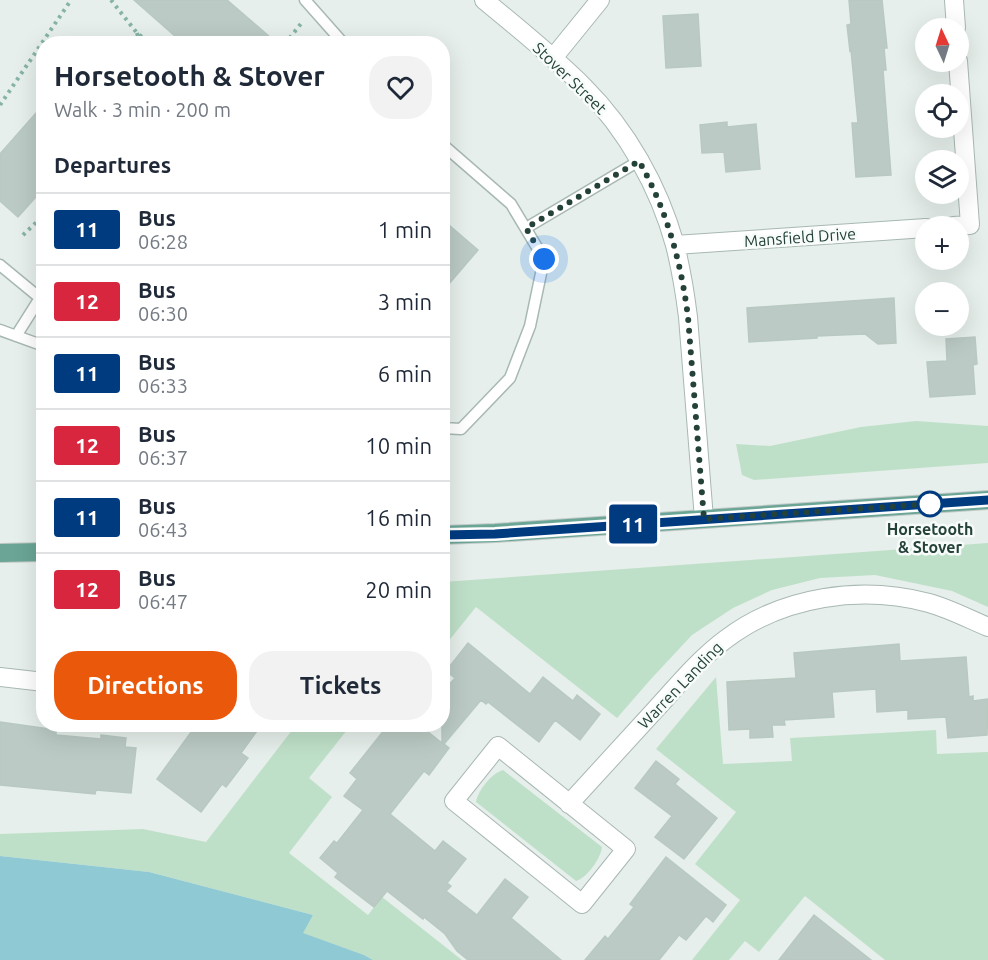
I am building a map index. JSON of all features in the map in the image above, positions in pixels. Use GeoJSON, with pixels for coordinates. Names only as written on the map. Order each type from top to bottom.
{"type":"FeatureCollection","features":[{"type":"Feature","properties":{"kind":"main road"},"geometry":{"type":"LineString","coordinates":[[450,536],[988,500]]}},
{"type":"Feature","properties":{"kind":"main road"},"geometry":{"type":"LineString","coordinates":[[0,553],[36,552]]}},
{"type":"Feature","properties":{"kind":"street","name":"Stover Street"},"geometry":{"type":"LineString","coordinates":[[484,0],[586,89],[611,118],[650,179],[675,245],[684,285],[704,519]]}},
{"type":"Feature","properties":{"kind":"street"},"geometry":{"type":"LineString","coordinates":[[553,58],[600,0]]}},
{"type":"Feature","properties":{"kind":"street"},"geometry":{"type":"LineString","coordinates":[[954,0],[955,18]]}},
{"type":"Feature","properties":{"kind":"street"},"geometry":{"type":"LineString","coordinates":[[959,72],[969,225]]}},
{"type":"Feature","properties":{"kind":"street","name":"Mansfield Drive"},"geometry":{"type":"LineString","coordinates":[[675,245],[915,229]]}},
{"type":"Feature","properties":{"kind":"street","name":"Warren Landing"},"geometry":{"type":"LineString","coordinates":[[569,804],[696,665],[726,639],[754,621],[776,611],[816,599],[848,595],[889,595],[929,603],[988,627]]}},
{"type":"Feature","properties":{"kind":"street"},"geometry":{"type":"LineString","coordinates":[[0,677],[36,681]]}},
{"type":"Feature","properties":{"kind":"street"},"geometry":{"type":"LineString","coordinates":[[498,746],[569,804],[626,849],[582,904],[454,801],[498,746]]}},
{"type":"Feature","properties":{"kind":"lane"},"geometry":{"type":"LineString","coordinates":[[305,0],[337,36]]}},
{"type":"Feature","properties":{"kind":"lane"},"geometry":{"type":"LineString","coordinates":[[450,151],[511,204],[544,259],[530,326],[510,378],[461,429],[450,428]]}},
{"type":"Feature","properties":{"kind":"lane"},"geometry":{"type":"LineString","coordinates":[[526,228],[639,161]]}},
{"type":"Feature","properties":{"kind":"lane"},"geometry":{"type":"LineString","coordinates":[[0,265],[36,291]]}},
{"type":"Feature","properties":{"kind":"lane"},"geometry":{"type":"LineString","coordinates":[[16,336],[36,304]]}},
{"type":"Feature","properties":{"kind":"lane"},"geometry":{"type":"LineString","coordinates":[[0,330],[36,343]]}},
{"type":"Feature","properties":{"kind":"path"},"geometry":{"type":"LineString","coordinates":[[47,36],[71,0]]}},
{"type":"Feature","properties":{"kind":"path"},"geometry":{"type":"LineString","coordinates":[[111,0],[141,36]]}},
{"type":"Feature","properties":{"kind":"path"},"geometry":{"type":"LineString","coordinates":[[291,36],[313,9]]}},
{"type":"Feature","properties":{"kind":"path"},"geometry":{"type":"LineString","coordinates":[[0,105],[36,52]]}},
{"type":"Feature","properties":{"kind":"path"},"geometry":{"type":"LineString","coordinates":[[23,235],[36,222]]}},
{"type":"Feature","properties":{"kind":"green space"},"geometry":{"type":"Polygon","coordinates":[[[916,421],[988,426],[988,463],[754,480],[742,475],[736,444],[770,446],[861,427],[916,421]]]}},
{"type":"Feature","properties":{"kind":"green space"},"geometry":{"type":"Polygon","coordinates":[[[988,543],[988,607],[952,591],[875,575],[820,578],[772,590],[733,608],[692,635],[617,718],[476,607],[450,639],[450,581],[988,543]]]}},
{"type":"Feature","properties":{"kind":"green space"},"geometry":{"type":"Polygon","coordinates":[[[716,677],[723,764],[792,761],[790,738],[936,730],[937,754],[988,752],[988,960],[885,960],[805,896],[759,952],[745,941],[729,960],[692,960],[740,900],[695,864],[736,812],[656,749],[716,677]]]}},
{"type":"Feature","properties":{"kind":"green space"},"geometry":{"type":"Polygon","coordinates":[[[291,732],[345,732],[309,778],[332,797],[289,853],[368,915],[382,897],[462,960],[373,960],[302,933],[313,915],[149,872],[0,856],[0,834],[143,829],[206,842],[291,732]]]}},
{"type":"Feature","properties":{"kind":"green space"},"geometry":{"type":"Polygon","coordinates":[[[503,770],[602,847],[596,862],[585,876],[576,881],[476,802],[486,783],[503,770]]]}},
{"type":"Feature","properties":{"kind":"water"},"geometry":{"type":"Polygon","coordinates":[[[0,856],[149,872],[313,915],[303,933],[373,960],[0,960],[0,856]]]}},
{"type":"Feature","properties":{"kind":"building"},"geometry":{"type":"Polygon","coordinates":[[[134,0],[227,0],[269,36],[175,36],[134,0]]]}},
{"type":"Feature","properties":{"kind":"building"},"geometry":{"type":"Polygon","coordinates":[[[849,0],[882,0],[887,48],[884,48],[886,70],[883,70],[891,175],[856,177],[852,123],[858,123],[847,25],[851,24],[849,0]]]}},
{"type":"Feature","properties":{"kind":"building"},"geometry":{"type":"Polygon","coordinates":[[[698,14],[701,66],[666,68],[663,16],[698,14]]]}},
{"type":"Feature","properties":{"kind":"building"},"geometry":{"type":"Polygon","coordinates":[[[36,113],[36,197],[18,217],[0,201],[0,154],[36,113]]]}},
{"type":"Feature","properties":{"kind":"building"},"geometry":{"type":"Polygon","coordinates":[[[727,122],[727,127],[756,124],[760,169],[726,172],[724,152],[702,153],[700,125],[727,122]]]}},
{"type":"Feature","properties":{"kind":"building"},"geometry":{"type":"Polygon","coordinates":[[[450,226],[478,250],[450,283],[450,226]]]}},
{"type":"Feature","properties":{"kind":"building"},"geometry":{"type":"Polygon","coordinates":[[[894,298],[896,343],[878,344],[865,334],[749,342],[747,308],[894,298]]]}},
{"type":"Feature","properties":{"kind":"building"},"geometry":{"type":"Polygon","coordinates":[[[975,337],[977,364],[973,365],[975,394],[930,397],[927,362],[947,361],[946,339],[975,337]]]}},
{"type":"Feature","properties":{"kind":"building"},"geometry":{"type":"Polygon","coordinates":[[[468,643],[530,694],[543,677],[573,701],[577,695],[600,714],[580,740],[555,720],[539,742],[488,702],[486,704],[481,700],[444,744],[449,748],[429,775],[424,771],[390,814],[435,851],[443,841],[466,859],[447,883],[451,886],[446,891],[477,915],[505,879],[528,897],[511,918],[561,960],[468,960],[457,951],[445,934],[387,891],[374,907],[335,877],[338,873],[320,858],[334,841],[337,843],[363,810],[344,796],[357,779],[350,773],[383,732],[428,732],[442,743],[442,732],[450,732],[450,684],[455,678],[450,674],[450,666],[468,643]]]}},
{"type":"Feature","properties":{"kind":"building"},"geometry":{"type":"Polygon","coordinates":[[[899,644],[900,661],[966,657],[969,697],[973,696],[973,701],[988,699],[987,735],[948,738],[946,717],[908,719],[908,710],[877,712],[876,689],[832,692],[834,717],[784,720],[785,725],[772,725],[773,737],[750,738],[750,729],[729,730],[727,682],[796,678],[794,653],[899,644]]]}},
{"type":"Feature","properties":{"kind":"building"},"geometry":{"type":"Polygon","coordinates":[[[0,722],[36,727],[36,732],[56,732],[56,735],[101,739],[101,735],[126,738],[125,747],[136,748],[131,793],[96,790],[95,794],[0,785],[0,722]]]}},
{"type":"Feature","properties":{"kind":"building"},"geometry":{"type":"Polygon","coordinates":[[[191,732],[256,732],[241,753],[248,758],[226,787],[222,784],[201,812],[157,779],[191,732]]]}},
{"type":"Feature","properties":{"kind":"building"},"geometry":{"type":"Polygon","coordinates":[[[656,761],[679,779],[675,784],[717,818],[684,859],[655,837],[672,816],[635,788],[656,761]]]}},
{"type":"Feature","properties":{"kind":"building"},"geometry":{"type":"Polygon","coordinates":[[[666,857],[726,905],[713,922],[706,916],[686,940],[679,935],[659,960],[585,960],[605,936],[608,939],[634,907],[630,904],[666,857]]]}},
{"type":"Feature","properties":{"kind":"building"},"geometry":{"type":"Polygon","coordinates":[[[814,915],[871,960],[779,960],[814,915]]]}},
{"type":"Feature","properties":{"kind":"bus line","name":"11"},"geometry":{"type":"LineString","coordinates":[[450,535],[495,534],[988,500]]}},
{"type":"Feature","properties":{"kind":"place","name":"Horsetooth & Stover"},"geometry":{"type":"Point","coordinates":[930,504]}},
{"type":"Feature","properties":{"kind":"route"},"geometry":{"type":"LineString","coordinates":[[544,259],[526,228],[639,161],[650,179],[667,221],[684,285],[704,519],[930,504]]}}]}
